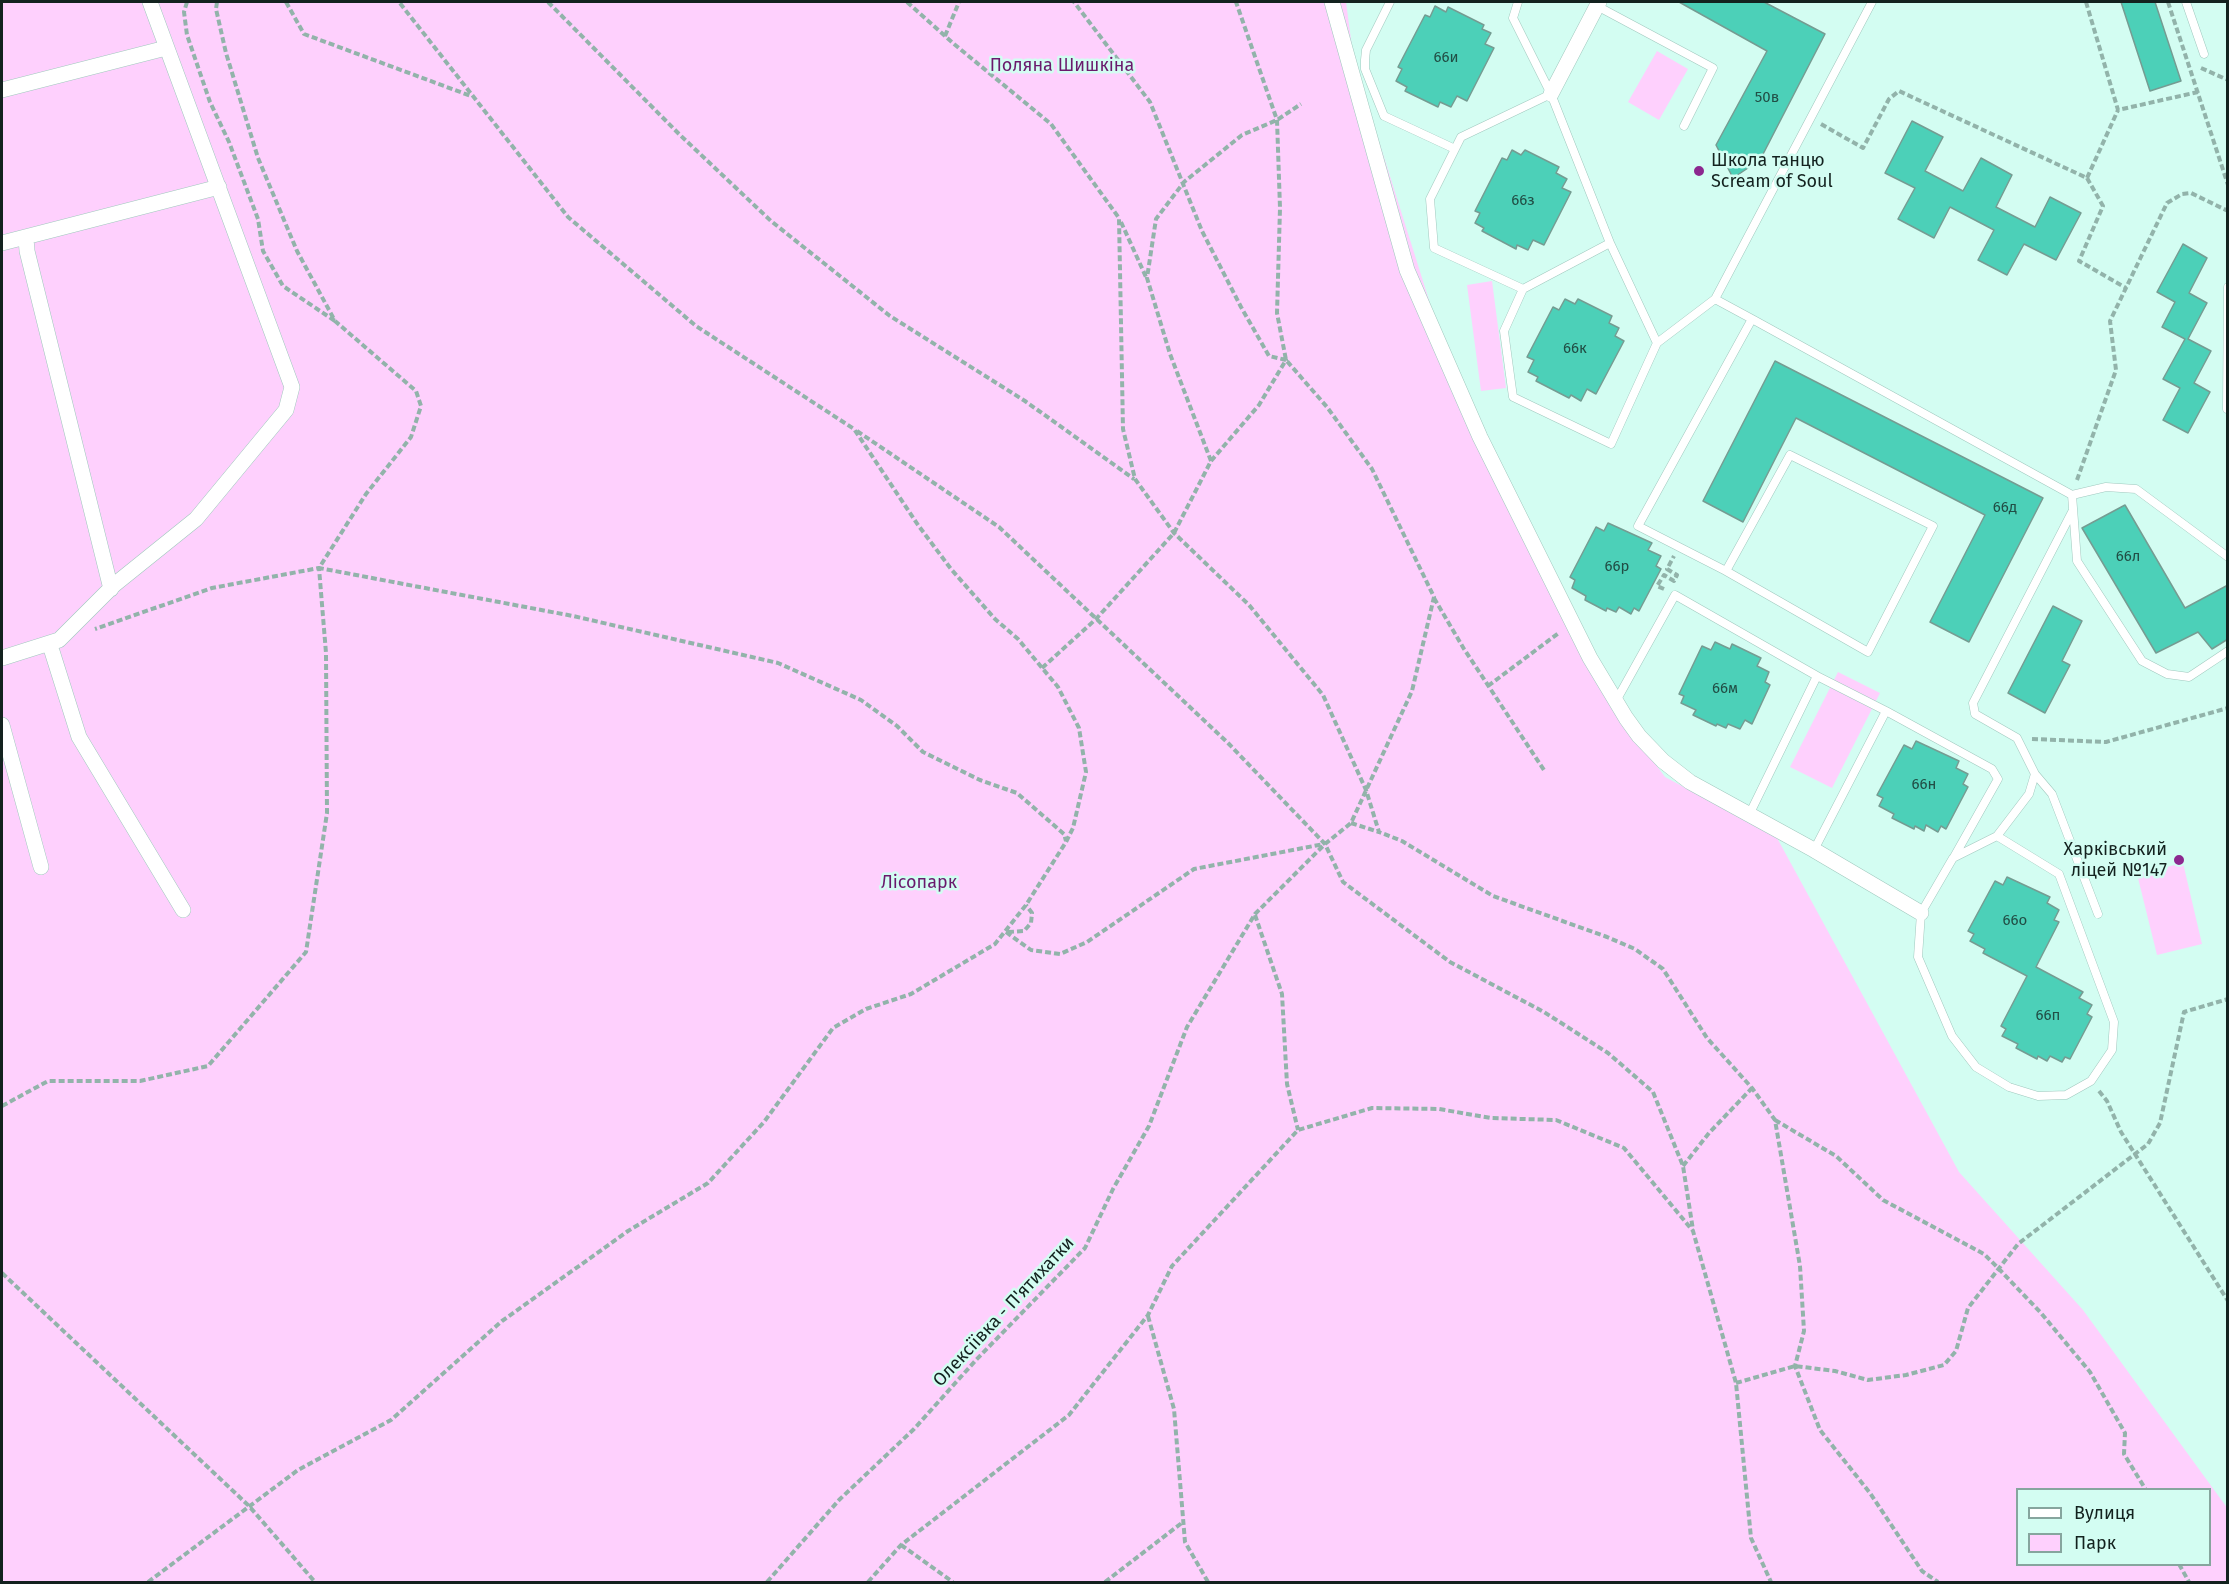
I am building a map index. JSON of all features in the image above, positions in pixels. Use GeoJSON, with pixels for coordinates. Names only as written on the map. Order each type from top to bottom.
{"type":"FeatureCollection","features":[{"type":"Feature","properties":{"kind":"street"},"geometry":{"type":"LineString","coordinates":[[2,658],[50,645],[59,640],[111,589],[196,519],[286,410],[292,387],[150,2]]}},
{"type":"Feature","properties":{"kind":"street"},"geometry":{"type":"LineString","coordinates":[[1332,2],[1407,270],[1480,437],[1574,624],[1616,701],[1639,736],[1663,761],[1690,782],[1748,816],[1814,850],[1921,914]]}},
{"type":"Feature","properties":{"kind":"street"},"geometry":{"type":"LineString","coordinates":[[1551,94],[1598,3]]}},
{"type":"Feature","properties":{"kind":"street"},"geometry":{"type":"LineString","coordinates":[[2,90],[166,48]]}},
{"type":"Feature","properties":{"kind":"street"},"geometry":{"type":"LineString","coordinates":[[2,243],[219,187]]}},
{"type":"Feature","properties":{"kind":"street"},"geometry":{"type":"LineString","coordinates":[[26,238],[27,251],[111,589]]}},
{"type":"Feature","properties":{"kind":"street"},"geometry":{"type":"LineString","coordinates":[[50,645],[79,737],[183,910]]}},
{"type":"Feature","properties":{"kind":"street"},"geometry":{"type":"LineString","coordinates":[[2,724],[41,867]]}},
{"type":"Feature","properties":{"kind":"lane"},"geometry":{"type":"LineString","coordinates":[[1390,2],[1366,50],[1365,60],[1365,69],[1383,116],[1455,150]]}},
{"type":"Feature","properties":{"kind":"lane"},"geometry":{"type":"LineString","coordinates":[[1518,2],[1512,18],[1551,94],[1610,243],[1657,343]]}},
{"type":"Feature","properties":{"kind":"lane"},"geometry":{"type":"LineString","coordinates":[[1610,243],[1522,289],[1504,331],[1513,397],[1611,444],[1657,343],[1715,299],[1809,117],[1872,2]]}},
{"type":"Feature","properties":{"kind":"lane"},"geometry":{"type":"LineString","coordinates":[[2187,2],[2204,54]]}},
{"type":"Feature","properties":{"kind":"lane"},"geometry":{"type":"LineString","coordinates":[[1598,3],[1713,68],[1684,126]]}},
{"type":"Feature","properties":{"kind":"lane"},"geometry":{"type":"LineString","coordinates":[[1522,289],[1434,248],[1430,199],[1461,137],[1551,94]]}},
{"type":"Feature","properties":{"kind":"lane"},"geometry":{"type":"LineString","coordinates":[[2227,409],[2228,287]]}},
{"type":"Feature","properties":{"kind":"lane"},"geometry":{"type":"LineString","coordinates":[[1715,299],[2072,495],[2106,487],[2136,489],[2228,557]]}},
{"type":"Feature","properties":{"kind":"lane"},"geometry":{"type":"LineString","coordinates":[[1726,571],[1790,454],[1933,526],[1868,652],[1726,571],[1638,526],[1752,319]]}},
{"type":"Feature","properties":{"kind":"lane"},"geometry":{"type":"LineString","coordinates":[[2072,495],[2078,561],[2142,661],[2167,674],[2189,677],[2228,651]]}},
{"type":"Feature","properties":{"kind":"lane"},"geometry":{"type":"LineString","coordinates":[[2072,512],[1973,703],[1975,714],[2018,738],[2035,774],[2052,794],[2098,914]]}},
{"type":"Feature","properties":{"kind":"lane"},"geometry":{"type":"LineString","coordinates":[[1616,701],[1675,595],[1817,676],[1886,711],[1992,770],[1998,779],[1921,914],[1917,957],[1952,1036],[1976,1067],[2008,1087],[2038,1096],[2066,1095],[2091,1081],[2112,1050],[2114,1022],[2059,874],[1997,836]]}},
{"type":"Feature","properties":{"kind":"lane"},"geometry":{"type":"LineString","coordinates":[[1748,816],[1817,676]]}},
{"type":"Feature","properties":{"kind":"lane"},"geometry":{"type":"LineString","coordinates":[[1814,850],[1886,711]]}},
{"type":"Feature","properties":{"kind":"lane"},"geometry":{"type":"LineString","coordinates":[[1953,858],[1997,836],[2029,794],[2035,774]]}},
{"type":"Feature","properties":{"kind":"path"},"geometry":{"type":"LineString","coordinates":[[2,1106],[48,1081],[140,1081],[208,1066],[306,952],[327,813],[326,653],[319,568],[366,494],[411,437],[421,406],[416,391],[335,321],[283,286],[263,251],[258,219],[229,142],[210,102],[187,35],[184,12],[187,2]]}},
{"type":"Feature","properties":{"kind":"path"},"geometry":{"type":"LineString","coordinates":[[218,2],[216,9],[226,53],[258,158],[297,251],[335,321]]}},
{"type":"Feature","properties":{"kind":"path"},"geometry":{"type":"LineString","coordinates":[[286,2],[304,34],[473,96]]}},
{"type":"Feature","properties":{"kind":"path"},"geometry":{"type":"LineString","coordinates":[[399,2],[568,217],[696,326],[999,526],[1228,743],[1325,844],[1343,882],[1450,962],[1544,1012],[1608,1053],[1653,1092],[1683,1166],[1693,1231],[1736,1383],[1751,1538],[1770,1582]]}},
{"type":"Feature","properties":{"kind":"path"},"geometry":{"type":"LineString","coordinates":[[548,2],[679,134],[771,221],[890,316],[1025,401],[1135,479],[1174,532],[1249,605],[1323,695],[1366,789],[1379,832]]}},
{"type":"Feature","properties":{"kind":"path"},"geometry":{"type":"LineString","coordinates":[[907,2],[1051,124],[1119,218],[1147,278],[1170,354],[1210,461]]}},
{"type":"Feature","properties":{"kind":"path"},"geometry":{"type":"LineString","coordinates":[[945,36],[959,2]]}},
{"type":"Feature","properties":{"kind":"path"},"geometry":{"type":"LineString","coordinates":[[1074,2],[1150,102],[1202,231],[1269,356],[1286,360]]}},
{"type":"Feature","properties":{"kind":"path"},"geometry":{"type":"LineString","coordinates":[[1236,2],[1277,120],[1280,208],[1277,313],[1286,360],[1327,407],[1372,470],[1434,597],[1488,686],[1544,770]]}},
{"type":"Feature","properties":{"kind":"path"},"geometry":{"type":"LineString","coordinates":[[2086,2],[2118,110],[2087,178]]}},
{"type":"Feature","properties":{"kind":"path"},"geometry":{"type":"LineString","coordinates":[[2168,2],[2228,185]]}},
{"type":"Feature","properties":{"kind":"path"},"geometry":{"type":"LineString","coordinates":[[2187,61],[2228,80]]}},
{"type":"Feature","properties":{"kind":"path"},"geometry":{"type":"LineString","coordinates":[[1809,117],[1863,148],[1889,99],[1899,91],[2087,178],[2103,206],[2079,261],[2126,288]]}},
{"type":"Feature","properties":{"kind":"path"},"geometry":{"type":"LineString","coordinates":[[2118,110],[2198,92]]}},
{"type":"Feature","properties":{"kind":"path"},"geometry":{"type":"LineString","coordinates":[[1147,278],[1156,219],[1184,182],[1242,135],[1277,120],[1301,104]]}},
{"type":"Feature","properties":{"kind":"path"},"geometry":{"type":"LineString","coordinates":[[2072,495],[2116,370],[2110,321],[2167,203],[2182,194],[2191,193],[2228,211]]}},
{"type":"Feature","properties":{"kind":"path"},"geometry":{"type":"LineString","coordinates":[[1119,218],[1123,429],[1135,479]]}},
{"type":"Feature","properties":{"kind":"path"},"geometry":{"type":"LineString","coordinates":[[1042,668],[1096,619],[1174,532],[1210,461],[1258,405],[1286,360]]}},
{"type":"Feature","properties":{"kind":"path"},"geometry":{"type":"LineString","coordinates":[[148,1582],[298,1470],[391,1420],[502,1321],[628,1231],[708,1183],[764,1122],[833,1028],[866,1009],[911,993],[995,944],[1026,905],[1066,842],[1073,828],[1086,772],[1080,728],[1058,687],[951,569],[918,525],[854,429]]}},
{"type":"Feature","properties":{"kind":"path"},"geometry":{"type":"LineString","coordinates":[[1664,575],[1674,580],[1677,575],[1667,569],[1675,555]]}},
{"type":"Feature","properties":{"kind":"path"},"geometry":{"type":"LineString","coordinates":[[93,630],[212,588],[319,568],[573,616],[778,663],[861,700],[897,726],[923,752],[980,780],[1017,793],[1064,834],[1066,842]]}},
{"type":"Feature","properties":{"kind":"path"},"geometry":{"type":"LineString","coordinates":[[1434,597],[1412,691],[1351,823],[1402,841],[1493,896],[1635,949],[1663,969],[1707,1038],[1752,1088],[1775,1120],[1836,1155],[1883,1200],[1984,1254],[2041,1313],[2090,1372],[2125,1433],[2124,1454],[2145,1488]]}},
{"type":"Feature","properties":{"kind":"path"},"geometry":{"type":"LineString","coordinates":[[1488,686],[1521,658],[1574,624]]}},
{"type":"Feature","properties":{"kind":"path"},"geometry":{"type":"LineString","coordinates":[[2018,738],[2106,742],[2228,708]]}},
{"type":"Feature","properties":{"kind":"path","name":"Олексіївка - П'ятихатки"},"geometry":{"type":"LineString","coordinates":[[767,1582],[839,1500],[914,1429],[976,1360],[1085,1248],[1113,1189],[1149,1126],[1187,1027],[1255,914],[1325,844],[1351,823]]}},
{"type":"Feature","properties":{"kind":"path"},"geometry":{"type":"LineString","coordinates":[[1005,932],[1031,950],[1060,954],[1087,942],[1194,869],[1325,844]]}},
{"type":"Feature","properties":{"kind":"path"},"geometry":{"type":"LineString","coordinates":[[1005,932],[1017,934],[1024,931],[1031,923],[1032,913],[1026,905]]}},
{"type":"Feature","properties":{"kind":"path"},"geometry":{"type":"LineString","coordinates":[[1255,914],[1281,994],[1287,1083],[1298,1130]]}},
{"type":"Feature","properties":{"kind":"path"},"geometry":{"type":"LineString","coordinates":[[1736,1383],[1795,1366],[1835,1371],[1868,1380],[1906,1376],[1944,1365],[1956,1351],[1968,1308],[2018,1244],[2133,1152],[2148,1144],[2160,1123],[2184,1012],[2228,999]]}},
{"type":"Feature","properties":{"kind":"path"},"geometry":{"type":"LineString","coordinates":[[2091,1081],[2108,1101],[2112,1116],[2133,1152],[2228,1301]]}},
{"type":"Feature","properties":{"kind":"path"},"geometry":{"type":"LineString","coordinates":[[1683,1166],[1709,1133],[1752,1088]]}},
{"type":"Feature","properties":{"kind":"path"},"geometry":{"type":"LineString","coordinates":[[868,1582],[902,1545],[1069,1415],[1148,1315],[1172,1266],[1298,1130],[1372,1108],[1439,1109],[1491,1118],[1556,1120],[1624,1148],[1693,1231]]}},
{"type":"Feature","properties":{"kind":"path"},"geometry":{"type":"LineString","coordinates":[[1775,1120],[1800,1266],[1804,1331],[1795,1366],[1820,1430],[1870,1493],[1922,1571],[1938,1582]]}},
{"type":"Feature","properties":{"kind":"path"},"geometry":{"type":"LineString","coordinates":[[2,1273],[249,1506],[315,1582]]}},
{"type":"Feature","properties":{"kind":"path"},"geometry":{"type":"LineString","coordinates":[[1148,1315],[1174,1409],[1185,1542],[1208,1582]]}},
{"type":"Feature","properties":{"kind":"path"},"geometry":{"type":"LineString","coordinates":[[1105,1582],[1183,1522]]}},
{"type":"Feature","properties":{"kind":"path"},"geometry":{"type":"LineString","coordinates":[[902,1545],[953,1582]]}},
{"type":"Feature","properties":{"kind":"path"},"geometry":{"type":"LineString","coordinates":[[2180,1566],[2190,1582]]}},
{"type":"Feature","properties":{"kind":"green space","name":"Лісопарк"},"geometry":{"type":"Polygon","coordinates":[[[2,2],[1346,2],[1354,62],[1457,389],[1637,739],[1665,777],[1776,836],[1959,1172],[2083,1310],[2228,1509],[2227,1582],[2,1582],[2,2]]]}},
{"type":"Feature","properties":{"kind":"green space"},"geometry":{"type":"Polygon","coordinates":[[[1657,51],[1688,69],[1659,120],[1628,102],[1657,51]]]}},
{"type":"Feature","properties":{"kind":"green space"},"geometry":{"type":"Polygon","coordinates":[[[1492,281],[1506,388],[1481,391],[1467,285],[1492,281]]]}},
{"type":"Feature","properties":{"kind":"green space"},"geometry":{"type":"Polygon","coordinates":[[[1838,672],[1880,693],[1832,788],[1790,767],[1838,672]]]}},
{"type":"Feature","properties":{"kind":"green space"},"geometry":{"type":"Polygon","coordinates":[[[2183,863],[2202,944],[2157,955],[2137,874],[2183,863]]]}},
{"type":"Feature","properties":{"kind":"building"},"geometry":{"type":"Polygon","coordinates":[[[1679,2],[1764,2],[1825,34],[1760,160],[1733,178],[1716,145],[1767,51],[1679,2]]]}},
{"type":"Feature","properties":{"kind":"building"},"geometry":{"type":"Polygon","coordinates":[[[2121,2],[2155,2],[2181,81],[2150,91],[2121,2]]]}},
{"type":"Feature","properties":{"kind":"building"},"geometry":{"type":"Polygon","coordinates":[[[1435,6],[1446,12],[1448,7],[1484,25],[1482,29],[1491,33],[1485,44],[1494,48],[1467,101],[1457,96],[1451,107],[1440,102],[1438,107],[1405,91],[1407,87],[1396,81],[1402,69],[1398,67],[1425,15],[1430,17],[1435,6]]]}},
{"type":"Feature","properties":{"kind":"building"},"geometry":{"type":"Polygon","coordinates":[[[1912,121],[1943,137],[1925,171],[1963,191],[1981,158],[2012,175],[1996,207],[2035,227],[2050,197],[2081,213],[2056,260],[2024,244],[2007,275],[1978,260],[1994,230],[1950,207],[1934,238],[1898,219],[1915,188],[1885,173],[1912,121]]]}},
{"type":"Feature","properties":{"kind":"building"},"geometry":{"type":"Polygon","coordinates":[[[1512,150],[1521,155],[1525,150],[1559,167],[1556,173],[1567,179],[1562,188],[1571,192],[1544,245],[1533,240],[1528,250],[1517,245],[1516,249],[1482,231],[1484,228],[1475,223],[1480,213],[1475,211],[1502,158],[1507,160],[1512,150]]]}},
{"type":"Feature","properties":{"kind":"building"},"geometry":{"type":"Polygon","coordinates":[[[2183,244],[2207,258],[2189,293],[2207,303],[2188,339],[2211,351],[2194,383],[2210,392],[2188,433],[2163,420],[2180,388],[2163,379],[2185,339],[2162,327],[2175,302],[2157,292],[2183,244]]]}},
{"type":"Feature","properties":{"kind":"building"},"geometry":{"type":"Polygon","coordinates":[[[1565,299],[1575,304],[1578,299],[1612,316],[1609,323],[1619,328],[1615,336],[1624,341],[1596,394],[1587,389],[1581,401],[1571,395],[1569,398],[1536,381],[1538,377],[1528,372],[1534,360],[1527,357],[1553,307],[1559,310],[1565,299]]]}},
{"type":"Feature","properties":{"kind":"building"},"geometry":{"type":"Polygon","coordinates":[[[1775,361],[2043,498],[1969,642],[1930,622],[1985,515],[1796,418],[1743,522],[1703,501],[1775,361]]]}},
{"type":"Feature","properties":{"kind":"building"},"geometry":{"type":"Polygon","coordinates":[[[2125,505],[2185,608],[2228,585],[2228,639],[2212,649],[2198,632],[2156,653],[2082,528],[2125,505]]]}},
{"type":"Feature","properties":{"kind":"building"},"geometry":{"type":"Polygon","coordinates":[[[1608,523],[1652,543],[1648,550],[1661,556],[1656,566],[1661,569],[1639,611],[1634,608],[1631,614],[1619,607],[1616,612],[1607,608],[1606,611],[1585,600],[1586,596],[1572,588],[1575,580],[1570,577],[1596,527],[1604,531],[1608,523]]]}},
{"type":"Feature","properties":{"kind":"building"},"geometry":{"type":"Polygon","coordinates":[[[2053,606],[2082,621],[2062,661],[2070,665],[2045,713],[2008,693],[2053,606]]]}},
{"type":"Feature","properties":{"kind":"building"},"geometry":{"type":"Polygon","coordinates":[[[1715,642],[1730,649],[1732,644],[1761,658],[1757,666],[1769,672],[1765,682],[1770,685],[1752,724],[1745,720],[1740,729],[1728,724],[1726,728],[1717,724],[1716,726],[1693,715],[1696,710],[1681,703],[1684,696],[1679,694],[1702,646],[1711,650],[1715,642]]]}},
{"type":"Feature","properties":{"kind":"building"},"geometry":{"type":"Polygon","coordinates":[[[1916,741],[1959,761],[1956,768],[1968,774],[1963,784],[1968,787],[1946,829],[1941,826],[1938,832],[1926,825],[1924,831],[1915,826],[1914,829],[1892,818],[1894,814],[1879,806],[1883,798],[1877,795],[1904,745],[1912,749],[1916,741]]]}},
{"type":"Feature","properties":{"kind":"building"},"geometry":{"type":"Polygon","coordinates":[[[2007,877],[2050,897],[2047,903],[2059,910],[2054,920],[2059,922],[2036,967],[2083,992],[2079,998],[2092,1005],[2087,1014],[2092,1017],[2070,1059],[2065,1057],[2062,1062],[2050,1056],[2047,1061],[2038,1056],[2037,1059],[2016,1048],[2018,1044],[2002,1036],[2006,1029],[2001,1026],[2027,976],[1983,953],[1985,949],[1970,941],[1974,934],[1968,931],[1995,881],[2003,885],[2007,877]]]}},
{"type":"Feature","properties":{"kind":"place","name":"Школа танцю Scream of Soul"},"geometry":{"type":"Point","coordinates":[1699,171]}},
{"type":"Feature","properties":{"kind":"place","name":"Харківський ліцей №147"},"geometry":{"type":"Point","coordinates":[2179,860]}},
{"type":"Feature","properties":{"kind":"park label","name":"Поляна Шишкіна"},"geometry":{"type":"Point","coordinates":[1062,66]}}]}
